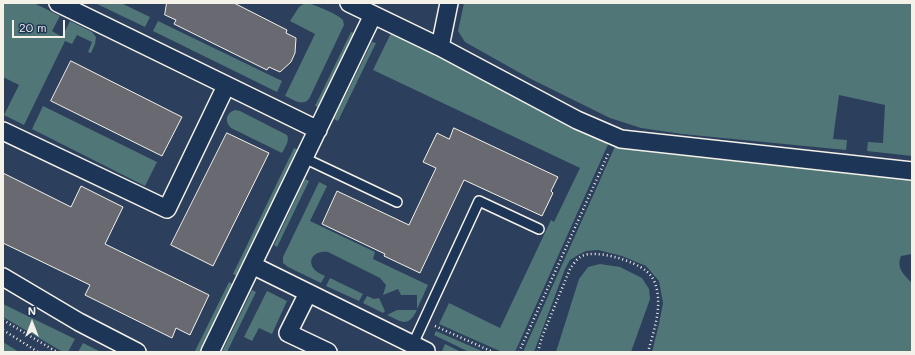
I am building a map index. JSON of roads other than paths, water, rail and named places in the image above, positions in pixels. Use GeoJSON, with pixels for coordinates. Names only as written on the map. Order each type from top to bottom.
{"type":"FeatureCollection","features":[{"type":"Feature","properties":{"kind":"street"},"geometry":{"type":"LineString","coordinates":[[58,3],[318,130]]}},
{"type":"Feature","properties":{"kind":"street"},"geometry":{"type":"LineString","coordinates":[[349,3],[440,47],[577,120],[621,139],[912,171]]}},
{"type":"Feature","properties":{"kind":"street"},"geometry":{"type":"LineString","coordinates":[[440,47],[450,3]]}},
{"type":"Feature","properties":{"kind":"street"},"geometry":{"type":"LineString","coordinates":[[210,352],[374,15]]}},
{"type":"Feature","properties":{"kind":"street"},"geometry":{"type":"LineString","coordinates":[[3,131],[167,209],[226,86]]}},
{"type":"Feature","properties":{"kind":"street"},"geometry":{"type":"LineString","coordinates":[[252,265],[419,348]]}},
{"type":"Feature","properties":{"kind":"street"},"geometry":{"type":"LineString","coordinates":[[3,277],[79,322],[137,352]]}},
{"type":"Feature","properties":{"kind":"street"},"geometry":{"type":"LineString","coordinates":[[308,293],[288,333],[328,352]]}},
{"type":"Feature","properties":{"kind":"lane"},"geometry":{"type":"LineString","coordinates":[[304,158],[397,202]]}},
{"type":"Feature","properties":{"kind":"lane"},"geometry":{"type":"LineString","coordinates":[[419,348],[424,321],[479,201],[539,229]]}}]}
